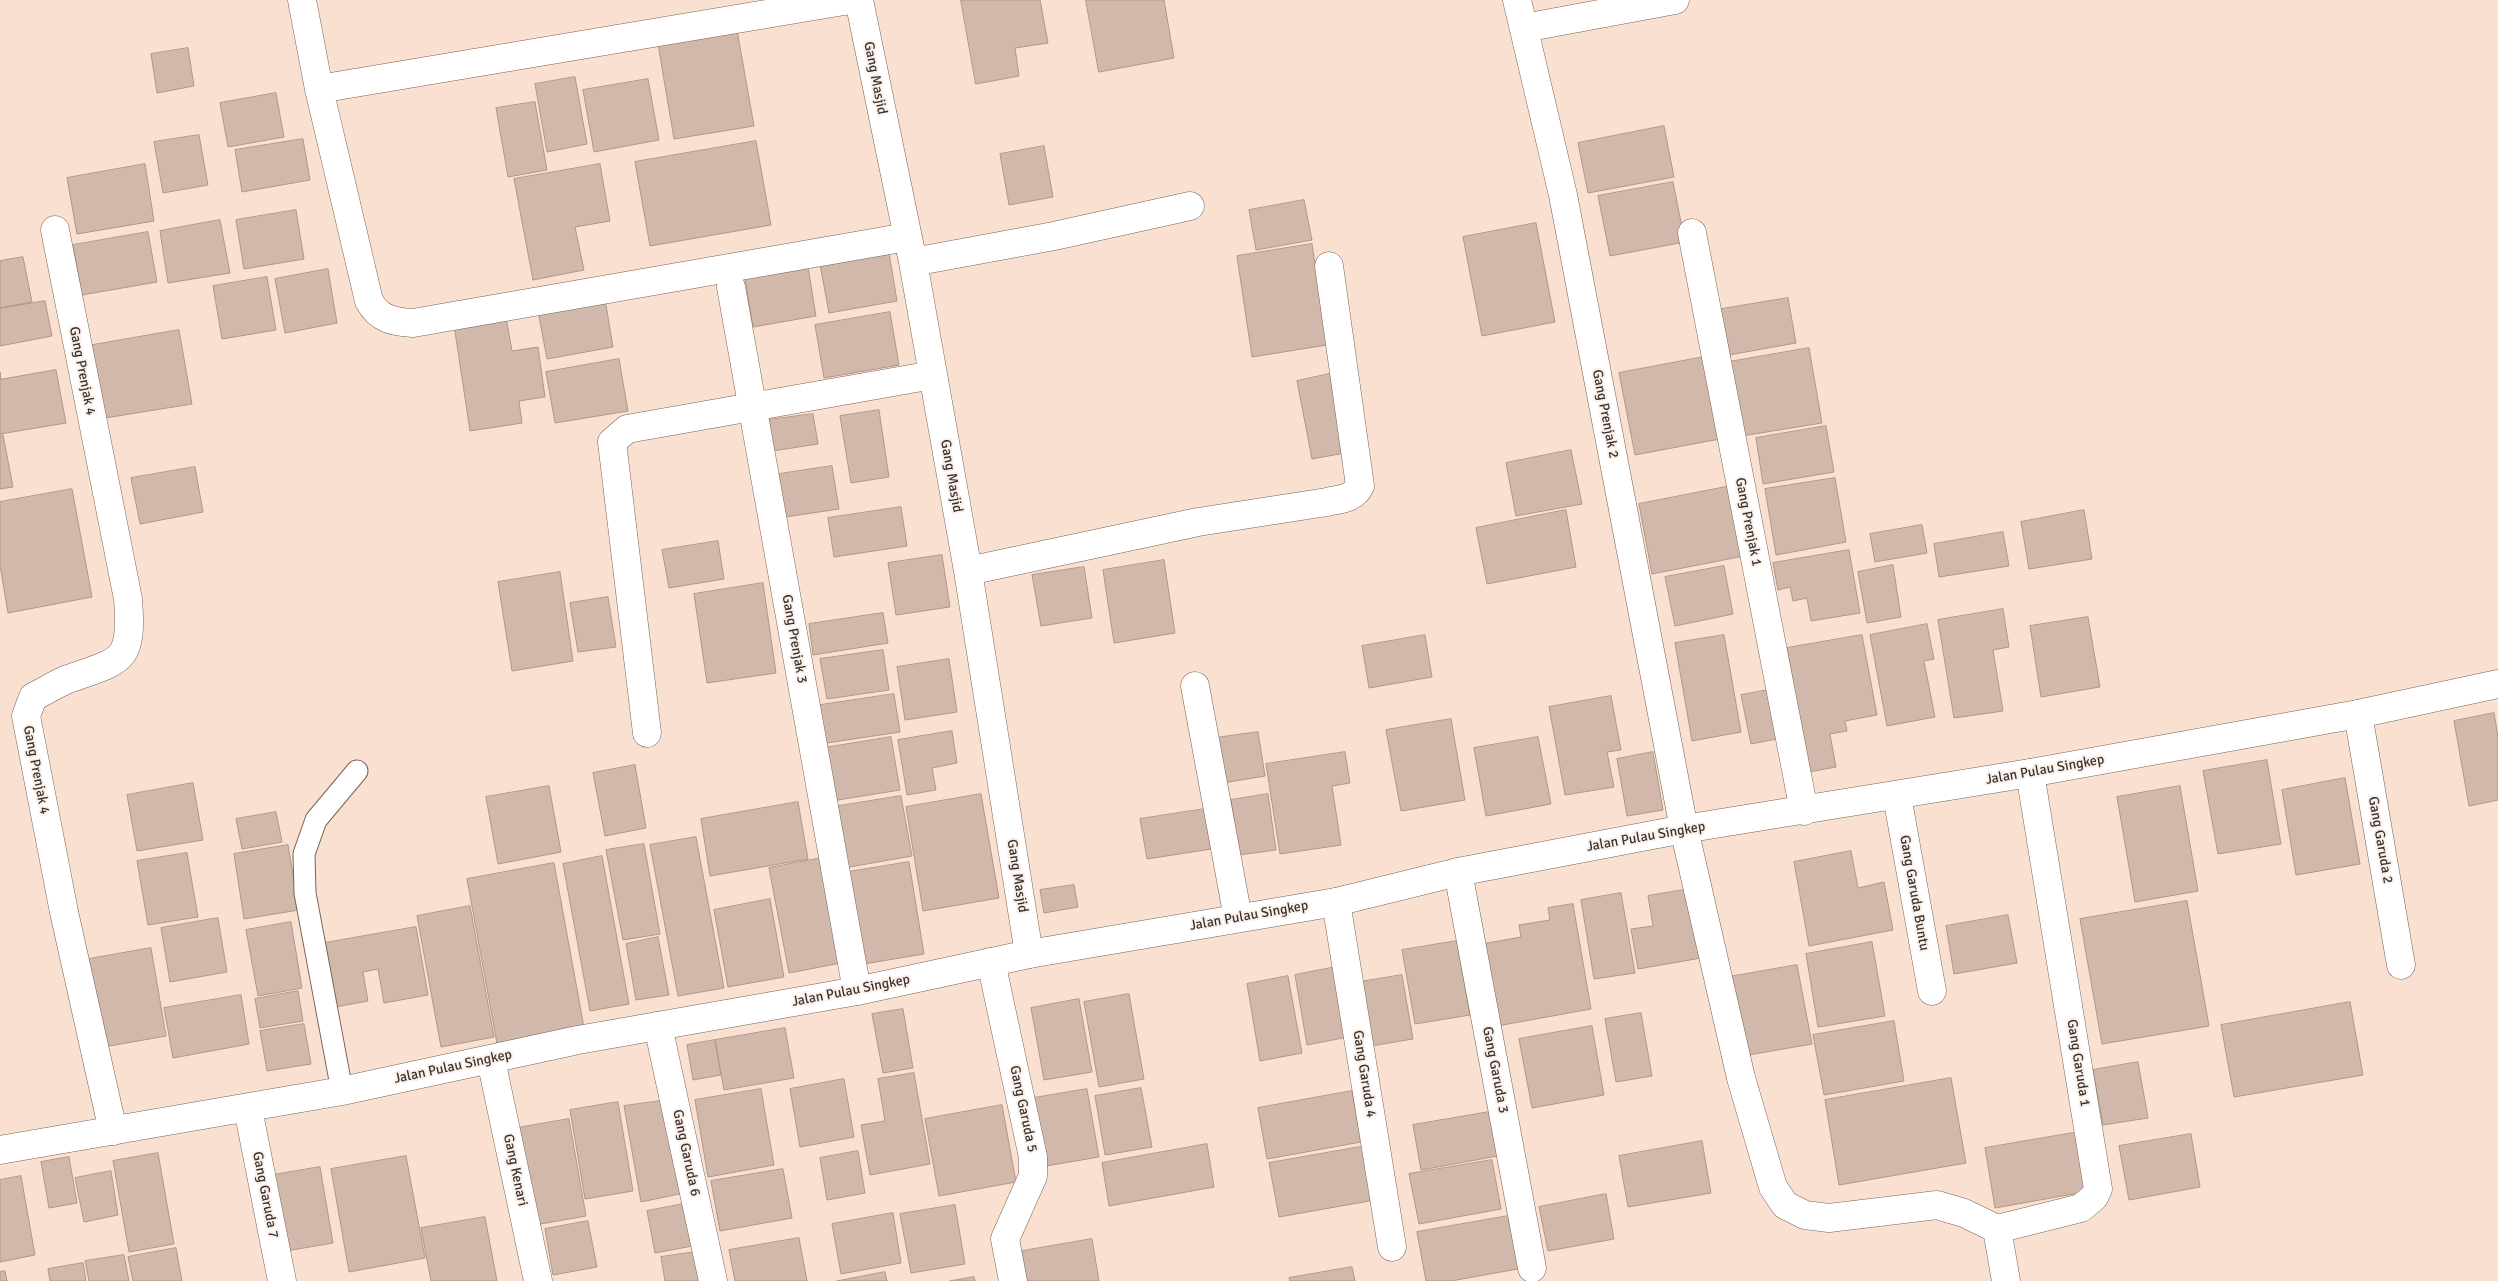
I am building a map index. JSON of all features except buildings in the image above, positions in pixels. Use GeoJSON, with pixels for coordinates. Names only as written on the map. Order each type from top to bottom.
{"type":"FeatureCollection","features":[{"type":"Feature","properties":{"kind":"street"},"geometry":{"type":"LineString","coordinates":[[302,0],[319,89],[369,301],[378,315],[396,322],[413,323],[910,249],[1054,236],[1190,206]]}},
{"type":"Feature","properties":{"kind":"street"},"geometry":{"type":"LineString","coordinates":[[319,89],[850,0]]}},
{"type":"Feature","properties":{"kind":"street","name":"Gang Masjid"},"geometry":{"type":"LineString","coordinates":[[859,0],[910,249],[968,571],[1029,954]]}},
{"type":"Feature","properties":{"kind":"street","name":"Gang Prenjak 2"},"geometry":{"type":"LineString","coordinates":[[1517,0],[1563,196],[1684,829],[1741,1078],[1773,1187],[1785,1205],[1805,1216],[1829,1218],[1937,1205],[1964,1212],[1997,1228]]}},
{"type":"Feature","properties":{"kind":"street"},"geometry":{"type":"LineString","coordinates":[[1524,28],[1675,0]]}},
{"type":"Feature","properties":{"kind":"street","name":"Gang Prenjak 4"},"geometry":{"type":"LineString","coordinates":[[55,230],[128,600],[129,637],[123,652],[116,661],[104,668],[66,680],[34,697],[26,716],[64,912],[113,1131]]}},
{"type":"Feature","properties":{"kind":"street","name":"Gang Prenjak 1"},"geometry":{"type":"LineString","coordinates":[[1692,233],[1804,811]]}},
{"type":"Feature","properties":{"kind":"street"},"geometry":{"type":"LineString","coordinates":[[968,571],[1198,522],[1327,502],[1344,498],[1357,492],[1360,486],[1329,266]]}},
{"type":"Feature","properties":{"kind":"street","name":"Gang Prenjak 3"},"geometry":{"type":"LineString","coordinates":[[731,287],[857,991]]}},
{"type":"Feature","properties":{"kind":"street"},"geometry":{"type":"LineString","coordinates":[[647,733],[612,442],[627,430],[752,406],[933,375]]}},
{"type":"Feature","properties":{"kind":"street","name":"Jalan Pulau Singkep"},"geometry":{"type":"LineString","coordinates":[[0,1150],[248,1109],[491,1060],[578,1040],[857,991],[1029,954],[1336,902],[1458,872],[1684,829],[2030,773],[2358,714],[2498,684]]}},
{"type":"Feature","properties":{"kind":"street"},"geometry":{"type":"LineString","coordinates":[[1195,686],[1238,918]]}},
{"type":"Feature","properties":{"kind":"street","name":"Gang Garuda 2"},"geometry":{"type":"LineString","coordinates":[[2358,714],[2401,965]]}},
{"type":"Feature","properties":{"kind":"street","name":"Gang Garuda 1"},"geometry":{"type":"LineString","coordinates":[[1997,1228],[2081,1208],[2094,1197],[2098,1189],[2030,773]]}},
{"type":"Feature","properties":{"kind":"street","name":"Gang Garuda Buntu"},"geometry":{"type":"LineString","coordinates":[[1897,796],[1932,991]]}},
{"type":"Feature","properties":{"kind":"street","name":"Gang Garuda 3"},"geometry":{"type":"LineString","coordinates":[[1458,872],[1532,1268]]}},
{"type":"Feature","properties":{"kind":"street","name":"Gang Garuda 4"},"geometry":{"type":"LineString","coordinates":[[1336,902],[1392,1247]]}},
{"type":"Feature","properties":{"kind":"street","name":"Gang Garuda 5"},"geometry":{"type":"LineString","coordinates":[[991,962],[1033,1157],[1033,1176],[1005,1239],[1013,1281]]}},
{"type":"Feature","properties":{"kind":"street","name":"Gang Garuda 6"},"geometry":{"type":"LineString","coordinates":[[658,1026],[713,1281]]}},
{"type":"Feature","properties":{"kind":"street","name":"Gang Kenari"},"geometry":{"type":"LineString","coordinates":[[491,1060],[538,1281]]}},
{"type":"Feature","properties":{"kind":"street","name":"Gang Garuda 7"},"geometry":{"type":"LineString","coordinates":[[248,1109],[282,1281]]}},
{"type":"Feature","properties":{"kind":"street"},"geometry":{"type":"LineString","coordinates":[[1997,1228],[2006,1281]]}},
{"type":"Feature","properties":{"kind":"lane"},"geometry":{"type":"LineString","coordinates":[[342,1091],[305,892],[304,854],[316,820],[357,771]]}}]}
